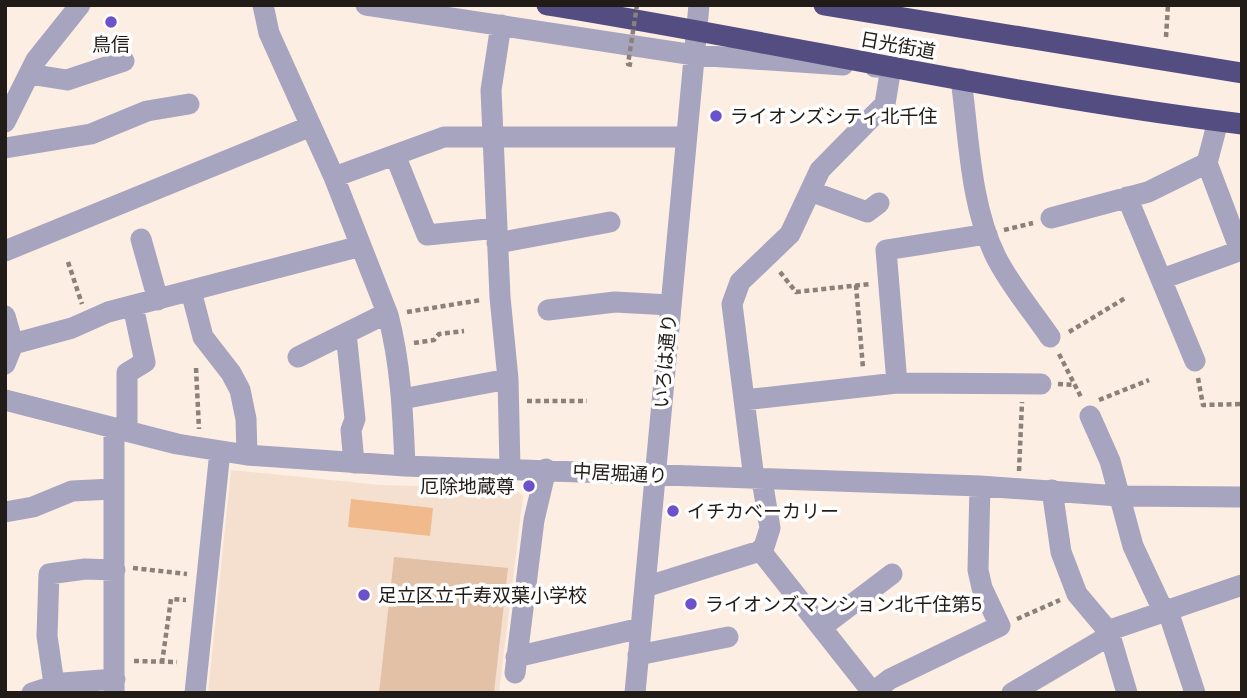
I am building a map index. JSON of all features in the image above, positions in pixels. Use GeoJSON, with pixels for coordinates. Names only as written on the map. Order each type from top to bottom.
{"type":"FeatureCollection","features":[{"type":"Feature","properties":{"kind":"highway","name":"日光街道"},"geometry":{"type":"LineString","coordinates":[[547,5],[697,29],[961,79],[1242,124]]}},
{"type":"Feature","properties":{"kind":"highway","name":"日光街道"},"geometry":{"type":"LineString","coordinates":[[824,5],[899,11],[1242,73]]}},
{"type":"Feature","properties":{"kind":"street"},"geometry":{"type":"LineString","coordinates":[[5,122],[19,81],[80,5]]}},
{"type":"Feature","properties":{"kind":"street"},"geometry":{"type":"LineString","coordinates":[[262,5],[269,33],[334,177],[388,314],[402,400],[405,466]]}},
{"type":"Feature","properties":{"kind":"street"},"geometry":{"type":"LineString","coordinates":[[366,5],[694,55],[891,67],[885,104],[820,170],[790,234],[740,282],[732,304],[744,400],[758,480],[770,528],[760,550],[645,587]]}},
{"type":"Feature","properties":{"kind":"street","name":"いろは通り"},"geometry":{"type":"LineString","coordinates":[[635,693],[699,5]]}},
{"type":"Feature","properties":{"kind":"street"},"geometry":{"type":"LineString","coordinates":[[864,5],[899,11]]}},
{"type":"Feature","properties":{"kind":"street"},"geometry":{"type":"LineString","coordinates":[[501,25],[491,90],[499,296],[508,379],[510,468]]}},
{"type":"Feature","properties":{"kind":"street"},"geometry":{"type":"LineString","coordinates":[[19,81],[67,80],[124,61]]}},
{"type":"Feature","properties":{"kind":"street"},"geometry":{"type":"LineString","coordinates":[[961,79],[978,197],[987,234],[997,259],[1052,340]]}},
{"type":"Feature","properties":{"kind":"street"},"geometry":{"type":"LineString","coordinates":[[5,148],[91,134],[147,111],[189,104]]}},
{"type":"Feature","properties":{"kind":"street"},"geometry":{"type":"LineString","coordinates":[[1162,279],[1241,250],[1208,163],[1218,121]]}},
{"type":"Feature","properties":{"kind":"street"},"geometry":{"type":"LineString","coordinates":[[5,251],[311,126]]}},
{"type":"Feature","properties":{"kind":"street"},"geometry":{"type":"LineString","coordinates":[[334,177],[444,138],[686,137]]}},
{"type":"Feature","properties":{"kind":"street"},"geometry":{"type":"LineString","coordinates":[[395,155],[427,235],[497,236],[610,222]]}},
{"type":"Feature","properties":{"kind":"street"},"geometry":{"type":"LineString","coordinates":[[1051,218],[1148,192],[1208,163]]}},
{"type":"Feature","properties":{"kind":"street"},"geometry":{"type":"LineString","coordinates":[[810,191],[867,212],[879,203]]}},
{"type":"Feature","properties":{"kind":"street"},"geometry":{"type":"LineString","coordinates":[[1127,198],[1195,361]]}},
{"type":"Feature","properties":{"kind":"street"},"geometry":{"type":"LineString","coordinates":[[897,383],[886,250],[987,234]]}},
{"type":"Feature","properties":{"kind":"street"},"geometry":{"type":"LineString","coordinates":[[141,239],[158,300]]}},
{"type":"Feature","properties":{"kind":"street"},"geometry":{"type":"LineString","coordinates":[[13,344],[133,306],[361,246]]}},
{"type":"Feature","properties":{"kind":"street"},"geometry":{"type":"LineString","coordinates":[[191,291],[203,337],[240,390],[246,419],[247,454]]}},
{"type":"Feature","properties":{"kind":"street"},"geometry":{"type":"LineString","coordinates":[[548,310],[615,302],[670,305]]}},
{"type":"Feature","properties":{"kind":"street"},"geometry":{"type":"LineString","coordinates":[[32,693],[54,684],[115,677],[113,489],[127,373],[145,362],[133,306]]}},
{"type":"Feature","properties":{"kind":"street"},"geometry":{"type":"LineString","coordinates":[[298,357],[388,314]]}},
{"type":"Feature","properties":{"kind":"street"},"geometry":{"type":"LineString","coordinates":[[5,316],[13,344],[5,364]]}},
{"type":"Feature","properties":{"kind":"street"},"geometry":{"type":"LineString","coordinates":[[346,333],[355,419],[351,430],[354,463]]}},
{"type":"Feature","properties":{"kind":"street"},"geometry":{"type":"LineString","coordinates":[[402,400],[508,379]]}},
{"type":"Feature","properties":{"kind":"street"},"geometry":{"type":"LineString","coordinates":[[744,400],[897,383],[1032,384]]}},
{"type":"Feature","properties":{"kind":"street","name":"中居堀通り"},"geometry":{"type":"LineString","coordinates":[[5,400],[195,447],[354,463],[758,480],[980,486],[1119,496],[1242,497]]}},
{"type":"Feature","properties":{"kind":"street"},"geometry":{"type":"LineString","coordinates":[[1087,411],[1110,461],[1133,546],[1160,604],[1168,611],[1195,693]]}},
{"type":"Feature","properties":{"kind":"street"},"geometry":{"type":"LineString","coordinates":[[195,693],[220,451]]}},
{"type":"Feature","properties":{"kind":"street"},"geometry":{"type":"LineString","coordinates":[[546,469],[534,520],[516,665],[641,628]]}},
{"type":"Feature","properties":{"kind":"street"},"geometry":{"type":"LineString","coordinates":[[760,550],[768,565],[822,627],[873,692],[890,680],[1000,626],[982,588],[978,570],[980,486]]}},
{"type":"Feature","properties":{"kind":"street"},"geometry":{"type":"LineString","coordinates":[[5,512],[33,507],[72,491],[113,489]]}},
{"type":"Feature","properties":{"kind":"street"},"geometry":{"type":"LineString","coordinates":[[1052,490],[1061,552],[1077,592],[1109,632],[1127,693]]}},
{"type":"Feature","properties":{"kind":"street"},"geometry":{"type":"LineString","coordinates":[[54,684],[47,636],[49,574],[115,568]]}},
{"type":"Feature","properties":{"kind":"street"},"geometry":{"type":"LineString","coordinates":[[822,627],[892,574]]}},
{"type":"Feature","properties":{"kind":"street"},"geometry":{"type":"LineString","coordinates":[[1024,690],[1102,640],[1109,632],[1242,585]]}},
{"type":"Feature","properties":{"kind":"street"},"geometry":{"type":"LineString","coordinates":[[638,655],[728,637]]}},
{"type":"Feature","properties":{"kind":"path"},"geometry":{"type":"LineString","coordinates":[[632,65],[628,64],[636,5]]}},
{"type":"Feature","properties":{"kind":"path"},"geometry":{"type":"LineString","coordinates":[[1166,37],[1168,5]]}},
{"type":"Feature","properties":{"kind":"path"},"geometry":{"type":"LineString","coordinates":[[987,234],[1051,218]]}},
{"type":"Feature","properties":{"kind":"path"},"geometry":{"type":"LineString","coordinates":[[768,256],[796,292],[888,281]]}},
{"type":"Feature","properties":{"kind":"path"},"geometry":{"type":"LineString","coordinates":[[68,262],[87,321]]}},
{"type":"Feature","properties":{"kind":"path"},"geometry":{"type":"LineString","coordinates":[[856,285],[865,387]]}},
{"type":"Feature","properties":{"kind":"path"},"geometry":{"type":"LineString","coordinates":[[388,314],[499,296]]}},
{"type":"Feature","properties":{"kind":"path"},"geometry":{"type":"LineString","coordinates":[[1127,297],[1052,340],[1087,411],[1149,380]]}},
{"type":"Feature","properties":{"kind":"path"},"geometry":{"type":"LineString","coordinates":[[395,345],[434,340],[439,334],[464,331]]}},
{"type":"Feature","properties":{"kind":"path"},"geometry":{"type":"LineString","coordinates":[[1195,361],[1203,405],[1242,404]]}},
{"type":"Feature","properties":{"kind":"path"},"geometry":{"type":"LineString","coordinates":[[195,447],[199,430],[196,368]]}},
{"type":"Feature","properties":{"kind":"path"},"geometry":{"type":"LineString","coordinates":[[1019,488],[1032,384]]}},
{"type":"Feature","properties":{"kind":"path"},"geometry":{"type":"LineString","coordinates":[[509,401],[587,401]]}},
{"type":"Feature","properties":{"kind":"path"},"geometry":{"type":"LineString","coordinates":[[115,568],[207,576]]}},
{"type":"Feature","properties":{"kind":"path"},"geometry":{"type":"LineString","coordinates":[[1000,626],[1077,592]]}},
{"type":"Feature","properties":{"kind":"path"},"geometry":{"type":"LineString","coordinates":[[162,663],[171,599],[205,602]]}},
{"type":"Feature","properties":{"kind":"path"},"geometry":{"type":"LineString","coordinates":[[115,677],[162,663],[173,664],[193,652],[199,653]]}},
{"type":"Feature","properties":{"kind":"shaded area","name":"足立区立千寿双葉小学校"},"geometry":{"type":"Polygon","coordinates":[[[231,470],[380,485],[515,489],[523,496],[499,693],[208,693],[231,470]]]}},
{"type":"Feature","properties":{"kind":"shaded area"},"geometry":{"type":"Polygon","coordinates":[[[351,499],[433,508],[430,536],[348,527],[351,499]]]}},
{"type":"Feature","properties":{"kind":"shaded area"},"geometry":{"type":"Polygon","coordinates":[[[394,557],[508,568],[494,693],[379,693],[394,557]]]}},
{"type":"Feature","properties":{"kind":"place","name":"鳥信"},"geometry":{"type":"Point","coordinates":[111,22]}},
{"type":"Feature","properties":{"kind":"place","name":"ライオンズシティ北千住"},"geometry":{"type":"Point","coordinates":[716,116]}},
{"type":"Feature","properties":{"kind":"place","name":"厄除地蔵尊"},"geometry":{"type":"Point","coordinates":[529,486]}},
{"type":"Feature","properties":{"kind":"place","name":"イチカベーカリー"},"geometry":{"type":"Point","coordinates":[673,511]}},
{"type":"Feature","properties":{"kind":"place","name":"足立区立千寿双葉小学校"},"geometry":{"type":"Point","coordinates":[364,595]}},
{"type":"Feature","properties":{"kind":"place","name":"ライオンズマンション北千住第5"},"geometry":{"type":"Point","coordinates":[691,604]}}]}
